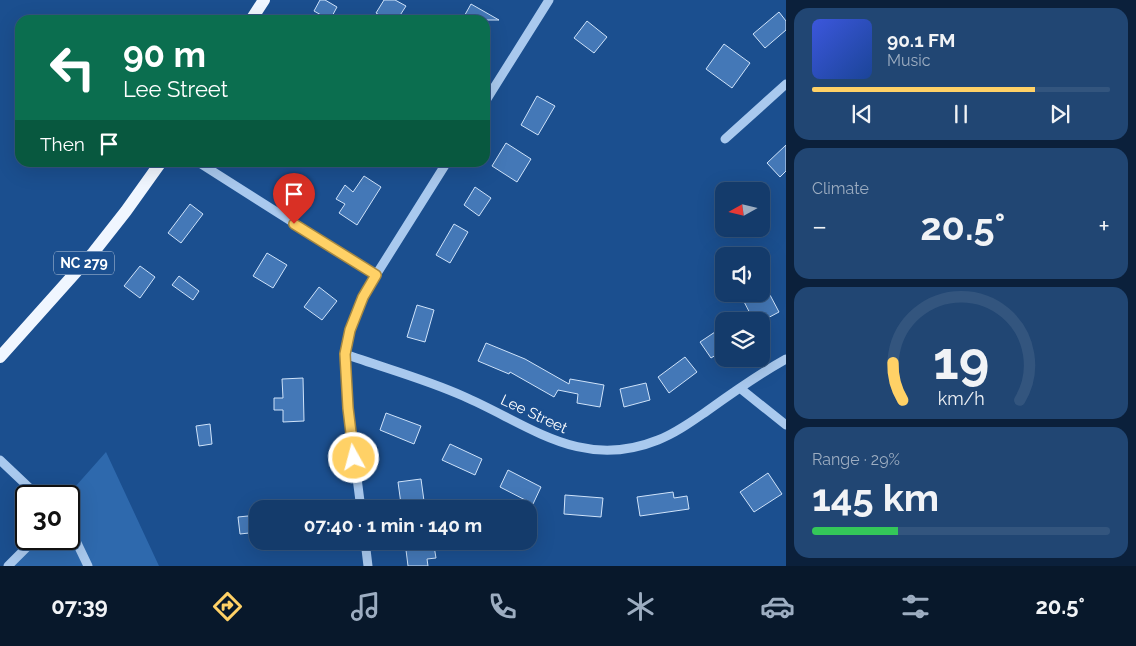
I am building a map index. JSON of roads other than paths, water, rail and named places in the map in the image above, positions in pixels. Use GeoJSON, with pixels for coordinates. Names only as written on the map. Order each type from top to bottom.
{"type":"FeatureCollection","features":[{"type":"Feature","properties":{"kind":"main road"},"geometry":{"type":"LineString","coordinates":[[254,15],[264,0]]}},
{"type":"Feature","properties":{"kind":"main road","name":"NC 279"},"geometry":{"type":"LineString","coordinates":[[0,357],[92,253],[126,211],[157,167]]}},
{"type":"Feature","properties":{"kind":"street"},"geometry":{"type":"LineString","coordinates":[[490,94],[549,0]]}},
{"type":"Feature","properties":{"kind":"street"},"geometry":{"type":"LineString","coordinates":[[725,139],[786,84]]}},
{"type":"Feature","properties":{"kind":"street"},"geometry":{"type":"LineString","coordinates":[[206,167],[376,275]]}},
{"type":"Feature","properties":{"kind":"street"},"geometry":{"type":"LineString","coordinates":[[359,500],[348,408],[345,354],[350,330],[363,297],[444,167]]}},
{"type":"Feature","properties":{"kind":"street","name":"Lee Street"},"geometry":{"type":"LineString","coordinates":[[345,354],[472,400],[556,442],[586,449],[604,450],[636,448],[659,440],[684,427],[786,359]]}},
{"type":"Feature","properties":{"kind":"street"},"geometry":{"type":"LineString","coordinates":[[741,389],[786,425]]}},
{"type":"Feature","properties":{"kind":"street"},"geometry":{"type":"LineString","coordinates":[[0,460],[26,485]]}},
{"type":"Feature","properties":{"kind":"street"},"geometry":{"type":"LineString","coordinates":[[80,549],[88,566]]}},
{"type":"Feature","properties":{"kind":"street"},"geometry":{"type":"LineString","coordinates":[[8,566],[24,550]]}},
{"type":"Feature","properties":{"kind":"street"},"geometry":{"type":"LineString","coordinates":[[366,550],[368,566]]}}]}
